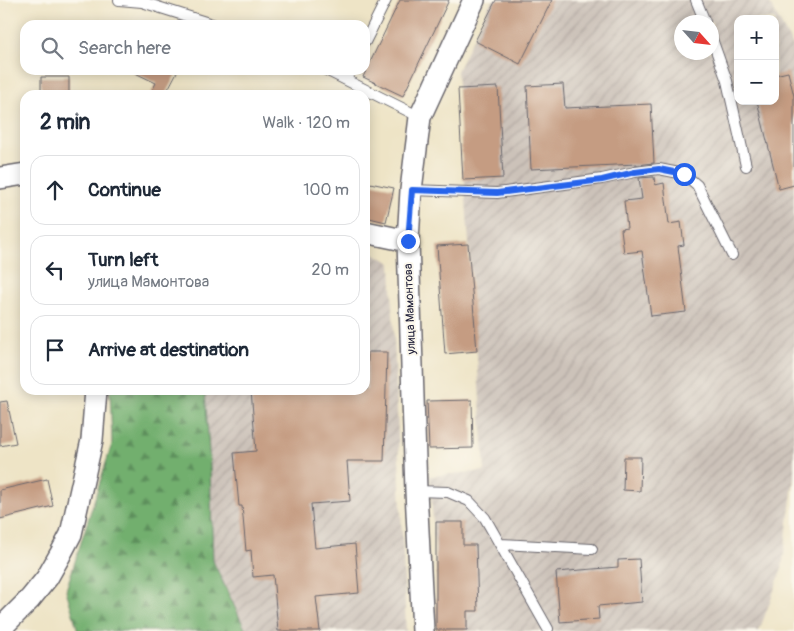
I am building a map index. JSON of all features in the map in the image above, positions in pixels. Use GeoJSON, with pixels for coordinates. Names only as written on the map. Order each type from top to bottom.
{"type":"FeatureCollection","features":[{"type":"Feature","properties":{"kind":"street","name":"улица Мамонтова"},"geometry":{"type":"LineString","coordinates":[[422,631],[408,241],[412,190],[420,118],[474,0]]}},
{"type":"Feature","properties":{"kind":"street"},"geometry":{"type":"LineString","coordinates":[[0,178],[20,175]]}},
{"type":"Feature","properties":{"kind":"street"},"geometry":{"type":"LineString","coordinates":[[370,233],[408,241]]}},
{"type":"Feature","properties":{"kind":"street"},"geometry":{"type":"LineString","coordinates":[[0,629],[30,599],[47,578],[71,534],[91,446],[96,395]]}},
{"type":"Feature","properties":{"kind":"lane"},"geometry":{"type":"LineString","coordinates":[[119,0],[142,2],[198,20]]}},
{"type":"Feature","properties":{"kind":"lane"},"geometry":{"type":"LineString","coordinates":[[370,32],[386,0]]}},
{"type":"Feature","properties":{"kind":"lane"},"geometry":{"type":"LineString","coordinates":[[696,0],[702,15]]}},
{"type":"Feature","properties":{"kind":"lane"},"geometry":{"type":"LineString","coordinates":[[719,59],[727,81],[746,166]]}},
{"type":"Feature","properties":{"kind":"lane"},"geometry":{"type":"LineString","coordinates":[[349,75],[420,118]]}},
{"type":"Feature","properties":{"kind":"lane"},"geometry":{"type":"LineString","coordinates":[[412,190],[497,193],[602,180],[635,172],[659,169],[684,174],[697,185],[732,255]]}},
{"type":"Feature","properties":{"kind":"lane"},"geometry":{"type":"LineString","coordinates":[[416,490],[448,492],[469,501],[485,518],[548,629]]}},
{"type":"Feature","properties":{"kind":"lane"},"geometry":{"type":"LineString","coordinates":[[500,544],[592,549]]}},
{"type":"Feature","properties":{"kind":"shaded area"},"geometry":{"type":"Polygon","coordinates":[[[492,0],[768,0],[776,15],[734,15],[734,105],[779,105],[779,20],[794,48],[794,476],[782,569],[759,631],[440,631],[430,476],[485,471],[457,71],[492,0]]]}},
{"type":"Feature","properties":{"kind":"shaded area"},"geometry":{"type":"Polygon","coordinates":[[[370,251],[391,263],[406,631],[246,631],[213,561],[205,395],[370,395],[370,251]]]}},
{"type":"Feature","properties":{"kind":"green space"},"geometry":{"type":"Polygon","coordinates":[[[110,395],[205,395],[213,561],[246,631],[78,631],[66,590],[112,444],[110,395]]]}},
{"type":"Feature","properties":{"kind":"building"},"geometry":{"type":"Polygon","coordinates":[[[400,0],[449,0],[403,96],[363,77],[364,75],[370,75],[370,62],[400,0]]]}},
{"type":"Feature","properties":{"kind":"building"},"geometry":{"type":"Polygon","coordinates":[[[496,0],[552,0],[520,64],[475,41],[496,0]]]}},
{"type":"Feature","properties":{"kind":"building"},"geometry":{"type":"Polygon","coordinates":[[[788,72],[794,96],[794,185],[779,189],[758,105],[779,105],[779,74],[788,72]]]}},
{"type":"Feature","properties":{"kind":"building"},"geometry":{"type":"Polygon","coordinates":[[[139,75],[175,75],[168,90],[152,90],[156,83],[139,75]]]}},
{"type":"Feature","properties":{"kind":"building"},"geometry":{"type":"Polygon","coordinates":[[[41,77],[69,77],[69,90],[41,90],[41,77]]]}},
{"type":"Feature","properties":{"kind":"building"},"geometry":{"type":"Polygon","coordinates":[[[563,84],[565,108],[651,104],[654,163],[531,169],[527,86],[563,84]]]}},
{"type":"Feature","properties":{"kind":"building"},"geometry":{"type":"Polygon","coordinates":[[[498,87],[503,178],[463,180],[458,89],[498,87]]]}},
{"type":"Feature","properties":{"kind":"building"},"geometry":{"type":"Polygon","coordinates":[[[654,177],[655,185],[664,183],[669,224],[681,222],[684,245],[678,246],[686,312],[651,316],[642,251],[624,253],[621,229],[627,228],[624,201],[642,199],[639,178],[654,177]]]}},
{"type":"Feature","properties":{"kind":"building"},"geometry":{"type":"Polygon","coordinates":[[[370,183],[394,188],[386,222],[370,218],[370,183]]]}},
{"type":"Feature","properties":{"kind":"building"},"geometry":{"type":"Polygon","coordinates":[[[468,244],[477,351],[445,354],[437,246],[468,244]]]}},
{"type":"Feature","properties":{"kind":"building"},"geometry":{"type":"Polygon","coordinates":[[[370,352],[387,352],[384,461],[347,461],[350,501],[311,504],[315,548],[355,544],[359,593],[316,597],[320,631],[278,631],[273,575],[253,577],[251,550],[246,551],[242,506],[239,506],[234,453],[256,451],[251,395],[370,395],[370,352]]]}},
{"type":"Feature","properties":{"kind":"building"},"geometry":{"type":"Polygon","coordinates":[[[472,400],[473,448],[429,449],[427,401],[472,400]]]}},
{"type":"Feature","properties":{"kind":"building"},"geometry":{"type":"Polygon","coordinates":[[[7,401],[16,443],[0,446],[0,402],[7,401]]]}},
{"type":"Feature","properties":{"kind":"building"},"geometry":{"type":"Polygon","coordinates":[[[624,457],[641,457],[640,491],[623,490],[624,457]]]}},
{"type":"Feature","properties":{"kind":"building"},"geometry":{"type":"Polygon","coordinates":[[[47,479],[53,506],[0,519],[0,490],[47,479]]]}},
{"type":"Feature","properties":{"kind":"building"},"geometry":{"type":"Polygon","coordinates":[[[436,522],[463,522],[463,545],[476,545],[478,611],[467,611],[467,630],[436,630],[436,522]]]}},
{"type":"Feature","properties":{"kind":"building"},"geometry":{"type":"Polygon","coordinates":[[[639,559],[642,602],[598,606],[599,619],[560,622],[556,572],[618,567],[618,560],[639,559]]]}},
{"type":"Feature","properties":{"kind":"route"},"geometry":{"type":"LineString","coordinates":[[408,241],[412,190],[497,193],[602,180],[635,172],[659,169],[684,174]]}}]}
